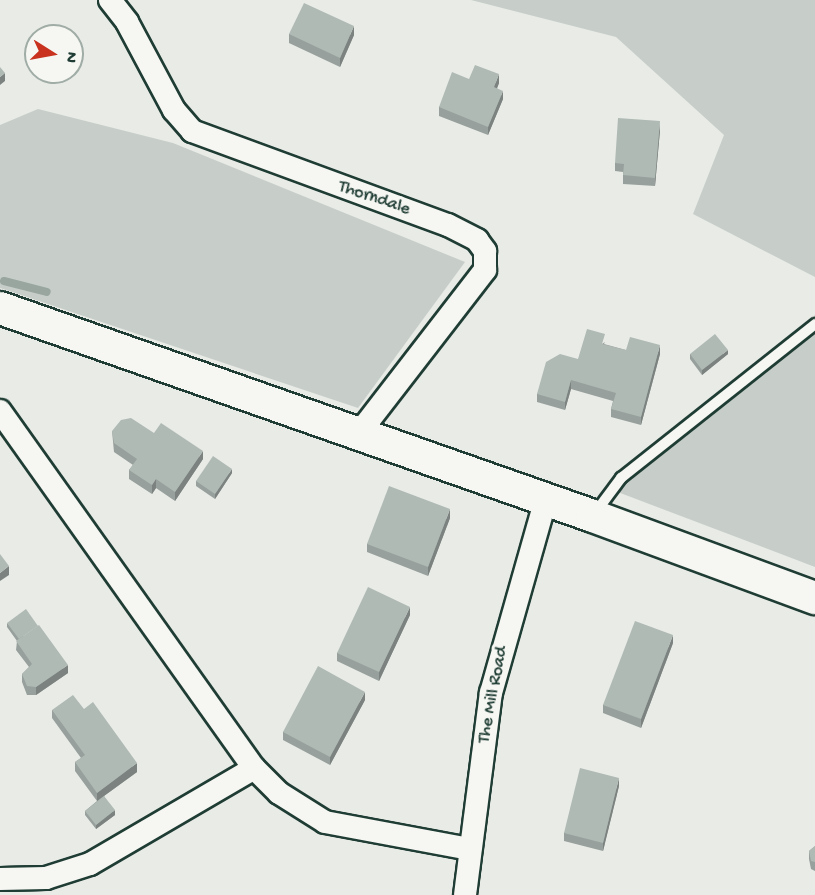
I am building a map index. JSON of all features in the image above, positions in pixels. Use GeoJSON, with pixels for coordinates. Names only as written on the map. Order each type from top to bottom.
{"type":"FeatureCollection","features":[{"type":"Feature","properties":{"kind":"street","name":"Thorndale"},"geometry":{"type":"LineString","coordinates":[[110,0],[127,22],[174,110],[192,131],[289,170],[448,225],[477,240],[485,251],[485,270],[359,433]]}},
{"type":"Feature","properties":{"kind":"street"},"geometry":{"type":"LineString","coordinates":[[0,308],[546,499],[815,598]]}},
{"type":"Feature","properties":{"kind":"street"},"geometry":{"type":"LineString","coordinates":[[0,411],[254,768],[279,793],[325,822],[469,849]]}},
{"type":"Feature","properties":{"kind":"street","name":"The Mill Road"},"geometry":{"type":"LineString","coordinates":[[465,895],[469,849],[491,693],[546,499]]}},
{"type":"Feature","properties":{"kind":"street"},"geometry":{"type":"LineString","coordinates":[[0,879],[46,878],[90,864],[254,768]]}},
{"type":"Feature","properties":{"kind":"lane"},"geometry":{"type":"LineString","coordinates":[[593,516],[621,478],[815,324]]}},
{"type":"Feature","properties":{"kind":"shaded area"},"geometry":{"type":"Polygon","coordinates":[[[471,0],[815,0],[815,277],[693,214],[724,135],[616,37],[471,0]]]}},
{"type":"Feature","properties":{"kind":"shaded area"},"geometry":{"type":"Polygon","coordinates":[[[38,109],[173,143],[465,262],[358,408],[0,288],[0,125],[38,109]]]}},
{"type":"Feature","properties":{"kind":"shaded area"},"geometry":{"type":"Polygon","coordinates":[[[815,315],[815,567],[615,491],[815,315]]]}},
{"type":"Feature","properties":{"kind":"building"},"geometry":{"type":"Polygon","coordinates":[[[304,3],[354,26],[340,58],[289,34],[304,3]]]}},
{"type":"Feature","properties":{"kind":"building"},"geometry":{"type":"Polygon","coordinates":[[[475,65],[499,74],[494,87],[503,91],[488,127],[439,107],[452,72],[469,79],[475,65]]]}},
{"type":"Feature","properties":{"kind":"building"},"geometry":{"type":"Polygon","coordinates":[[[0,67],[5,73],[0,77],[0,67]]]}},
{"type":"Feature","properties":{"kind":"building"},"geometry":{"type":"Polygon","coordinates":[[[618,118],[660,121],[655,178],[623,175],[624,164],[615,163],[618,118]]]}},
{"type":"Feature","properties":{"kind":"building"},"geometry":{"type":"Polygon","coordinates":[[[587,329],[605,334],[602,344],[626,350],[630,337],[660,345],[641,417],[611,409],[616,393],[571,380],[565,402],[537,394],[546,362],[560,354],[578,359],[587,329]]]}},
{"type":"Feature","properties":{"kind":"building"},"geometry":{"type":"Polygon","coordinates":[[[715,334],[728,350],[702,370],[690,354],[715,334]]]}},
{"type":"Feature","properties":{"kind":"building"},"geometry":{"type":"Polygon","coordinates":[[[131,418],[154,433],[161,423],[203,451],[175,492],[156,479],[152,485],[129,470],[137,459],[114,443],[112,431],[121,420],[131,418]]]}},
{"type":"Feature","properties":{"kind":"building"},"geometry":{"type":"Polygon","coordinates":[[[213,456],[232,469],[215,494],[196,481],[213,456]]]}},
{"type":"Feature","properties":{"kind":"building"},"geometry":{"type":"Polygon","coordinates":[[[389,486],[450,509],[428,567],[367,544],[389,486]]]}},
{"type":"Feature","properties":{"kind":"building"},"geometry":{"type":"Polygon","coordinates":[[[0,554],[9,566],[0,573],[0,554]]]}},
{"type":"Feature","properties":{"kind":"building"},"geometry":{"type":"Polygon","coordinates":[[[368,587],[410,607],[379,672],[337,653],[368,587]]]}},
{"type":"Feature","properties":{"kind":"building"},"geometry":{"type":"Polygon","coordinates":[[[26,609],[38,626],[19,639],[7,623],[26,609]]]}},
{"type":"Feature","properties":{"kind":"building"},"geometry":{"type":"Polygon","coordinates":[[[635,621],[673,635],[641,719],[603,705],[635,621]]]}},
{"type":"Feature","properties":{"kind":"building"},"geometry":{"type":"Polygon","coordinates":[[[39,625],[68,665],[36,687],[27,686],[22,674],[32,664],[16,641],[39,625]]]}},
{"type":"Feature","properties":{"kind":"building"},"geometry":{"type":"Polygon","coordinates":[[[318,666],[365,692],[330,757],[283,732],[318,666]]]}},
{"type":"Feature","properties":{"kind":"building"},"geometry":{"type":"Polygon","coordinates":[[[73,695],[84,709],[93,702],[137,763],[97,793],[75,762],[85,755],[52,710],[73,695]]]}},
{"type":"Feature","properties":{"kind":"building"},"geometry":{"type":"Polygon","coordinates":[[[580,768],[619,778],[603,843],[564,833],[580,768]]]}},
{"type":"Feature","properties":{"kind":"building"},"geometry":{"type":"Polygon","coordinates":[[[104,796],[115,810],[96,825],[85,811],[104,796]]]}},
{"type":"Feature","properties":{"kind":"building"},"geometry":{"type":"Polygon","coordinates":[[[815,846],[815,862],[811,861],[809,851],[815,846]]]}},
{"type":"Feature","properties":{"kind":"waterway"},"geometry":{"type":"LineString","coordinates":[[4,281],[47,292]]}}]}
